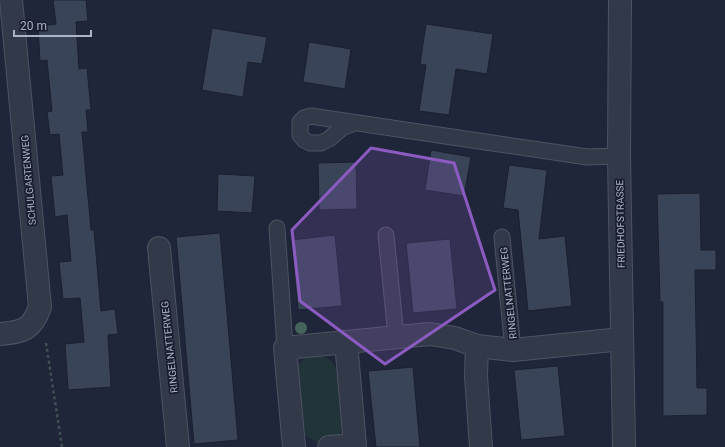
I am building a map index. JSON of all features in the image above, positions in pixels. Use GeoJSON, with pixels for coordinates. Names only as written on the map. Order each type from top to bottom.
{"type":"FeatureCollection","features":[{"type":"Feature","properties":{"kind":"street","name":"SCHULGARTENWEG"},"geometry":{"type":"LineString","coordinates":[[11,0],[40,307]]}},
{"type":"Feature","properties":{"kind":"street","name":"FRIEDHOFSTRASSE"},"geometry":{"type":"LineString","coordinates":[[620,0],[619,156],[624,447]]}},
{"type":"Feature","properties":{"kind":"street","name":"RINGELNATTERWEG"},"geometry":{"type":"LineString","coordinates":[[159,248],[178,447]]}},
{"type":"Feature","properties":{"kind":"street"},"geometry":{"type":"LineString","coordinates":[[0,334],[16,333],[27,328],[36,320],[40,307]]}},
{"type":"Feature","properties":{"kind":"street","name":"RINGELNATTERWEG"},"geometry":{"type":"LineString","coordinates":[[285,348],[396,336],[430,334],[455,338],[477,346],[513,350],[622,339]]}},
{"type":"Feature","properties":{"kind":"street"},"geometry":{"type":"LineString","coordinates":[[330,447],[355,446],[346,342]]}},
{"type":"Feature","properties":{"kind":"street"},"geometry":{"type":"LineString","coordinates":[[477,346],[476,376],[481,447]]}},
{"type":"Feature","properties":{"kind":"street"},"geometry":{"type":"LineString","coordinates":[[285,348],[294,447]]}},
{"type":"Feature","properties":{"kind":"lane"},"geometry":{"type":"LineString","coordinates":[[354,123],[587,157],[619,156]]}},
{"type":"Feature","properties":{"kind":"lane"},"geometry":{"type":"LineString","coordinates":[[277,228],[285,348]]}},
{"type":"Feature","properties":{"kind":"lane"},"geometry":{"type":"LineString","coordinates":[[386,235],[396,336]]}},
{"type":"Feature","properties":{"kind":"lane","name":"RINGELNATTERWEG"},"geometry":{"type":"LineString","coordinates":[[502,236],[513,350]]}},
{"type":"Feature","properties":{"kind":"path"},"geometry":{"type":"LineString","coordinates":[[40,307],[62,447]]}},
{"type":"Feature","properties":{"kind":"highlighted area"},"geometry":{"type":"Polygon","coordinates":[[[371,148],[454,163],[495,290],[385,364],[300,301],[292,230],[371,148]]]}},
{"type":"Feature","properties":{"kind":"shaded area"},"geometry":{"type":"Polygon","coordinates":[[[320,355],[332,361],[340,376],[346,416],[340,433],[331,441],[316,442],[303,434],[296,367],[306,357],[320,355]]]}},
{"type":"Feature","properties":{"kind":"building"},"geometry":{"type":"Polygon","coordinates":[[[53,0],[86,0],[88,21],[76,22],[79,69],[87,68],[91,110],[86,110],[88,132],[82,132],[91,230],[94,230],[101,311],[115,309],[118,334],[108,335],[111,387],[68,390],[65,344],[84,342],[80,298],[63,299],[59,262],[71,261],[67,215],[55,217],[51,176],[63,175],[59,134],[50,135],[47,112],[52,111],[47,60],[40,61],[38,26],[56,24],[53,0]]]}},
{"type":"Feature","properties":{"kind":"building"},"geometry":{"type":"Polygon","coordinates":[[[426,24],[493,34],[487,74],[456,69],[449,115],[419,111],[426,65],[420,64],[426,24]]]}},
{"type":"Feature","properties":{"kind":"building"},"geometry":{"type":"Polygon","coordinates":[[[212,28],[267,37],[262,64],[248,62],[243,97],[202,90],[212,28]]]}},
{"type":"Feature","properties":{"kind":"building"},"geometry":{"type":"Polygon","coordinates":[[[309,42],[351,49],[345,89],[303,82],[309,42]]]}},
{"type":"Feature","properties":{"kind":"building"},"geometry":{"type":"Polygon","coordinates":[[[431,150],[471,157],[464,196],[425,190],[431,150]]]}},
{"type":"Feature","properties":{"kind":"building"},"geometry":{"type":"Polygon","coordinates":[[[356,162],[357,209],[319,210],[318,163],[356,162]]]}},
{"type":"Feature","properties":{"kind":"building"},"geometry":{"type":"Polygon","coordinates":[[[509,165],[547,170],[539,239],[565,236],[572,306],[528,311],[518,210],[503,208],[509,165]]]}},
{"type":"Feature","properties":{"kind":"building"},"geometry":{"type":"Polygon","coordinates":[[[218,174],[255,176],[252,213],[217,211],[218,174]]]}},
{"type":"Feature","properties":{"kind":"building"},"geometry":{"type":"Polygon","coordinates":[[[700,193],[701,250],[716,250],[716,270],[695,270],[697,388],[707,388],[707,415],[663,416],[663,302],[660,302],[657,194],[700,193]]]}},
{"type":"Feature","properties":{"kind":"building"},"geometry":{"type":"Polygon","coordinates":[[[220,233],[238,440],[194,444],[176,237],[220,233]]]}},
{"type":"Feature","properties":{"kind":"building"},"geometry":{"type":"Polygon","coordinates":[[[335,235],[342,306],[298,310],[291,240],[335,235]]]}},
{"type":"Feature","properties":{"kind":"building"},"geometry":{"type":"Polygon","coordinates":[[[450,239],[457,309],[413,313],[406,243],[450,239]]]}},
{"type":"Feature","properties":{"kind":"building"},"geometry":{"type":"Polygon","coordinates":[[[558,366],[565,436],[521,440],[514,370],[558,366]]]}},
{"type":"Feature","properties":{"kind":"building"},"geometry":{"type":"Polygon","coordinates":[[[413,367],[420,447],[376,447],[368,371],[413,367]]]}}]}
